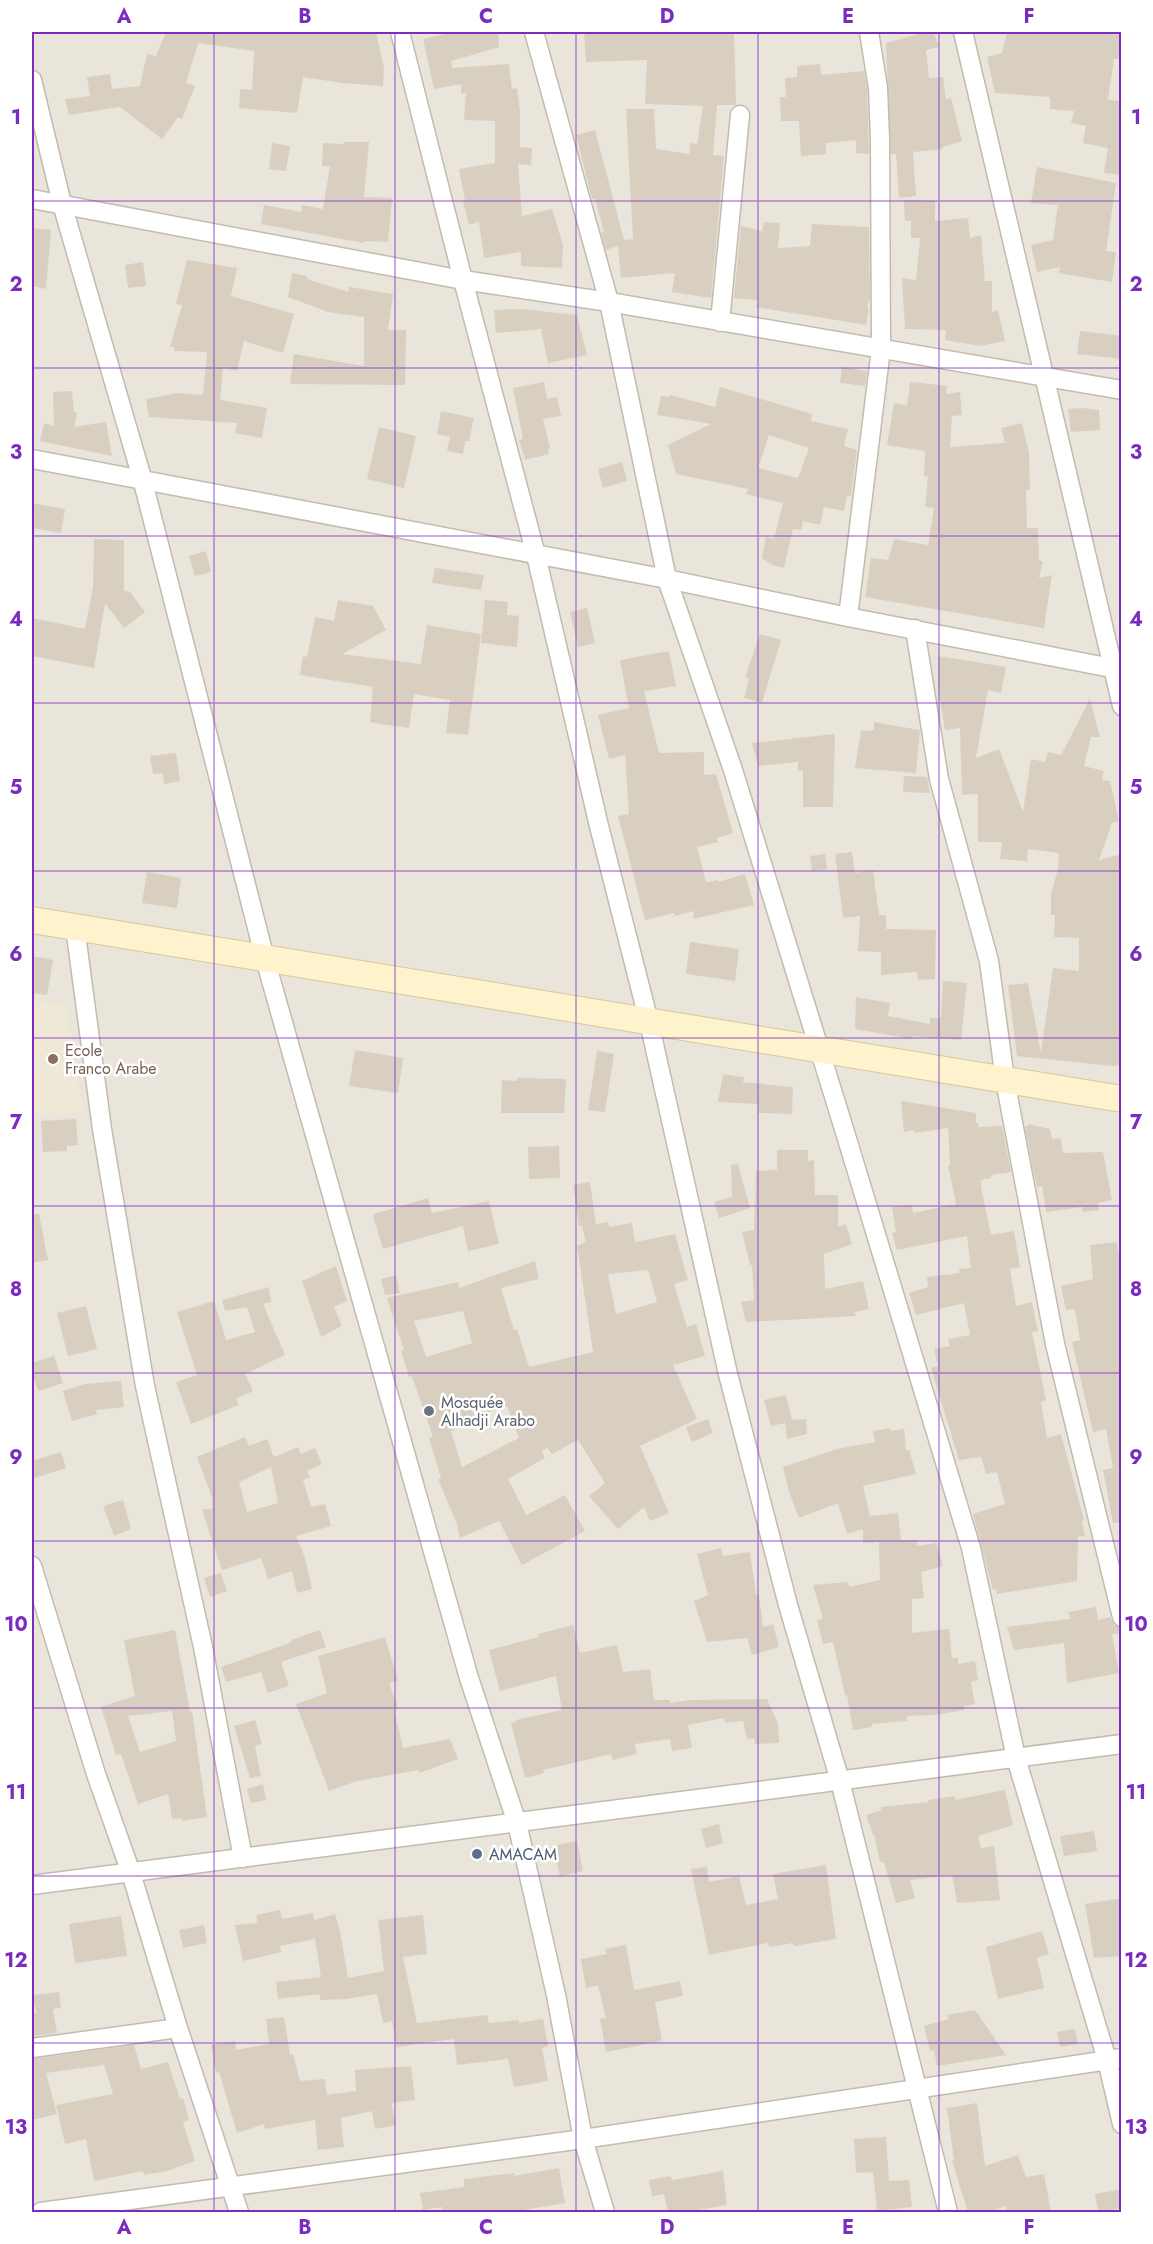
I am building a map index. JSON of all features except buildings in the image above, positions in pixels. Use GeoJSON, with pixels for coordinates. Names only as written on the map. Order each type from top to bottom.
{"type":"FeatureCollection","features":[{"type":"Feature","properties":{"kind":"street"},"geometry":{"type":"LineString","coordinates":[[400,32],[536,555],[598,822],[649,1022],[731,1386],[788,1605],[840,1781],[948,2212]]}},
{"type":"Feature","properties":{"kind":"street"},"geometry":{"type":"LineString","coordinates":[[534,32],[609,302],[667,579],[733,770],[970,1548],[1016,1758],[1114,2059],[1122,2124]]}},
{"type":"Feature","properties":{"kind":"street"},"geometry":{"type":"LineString","coordinates":[[848,617],[881,349],[880,139],[878,88],[869,32]]}},
{"type":"Feature","properties":{"kind":"street"},"geometry":{"type":"LineString","coordinates":[[963,32],[1043,375],[1117,669],[1122,706]]}},
{"type":"Feature","properties":{"kind":"street"},"geometry":{"type":"LineString","coordinates":[[32,80],[62,204],[141,478],[265,959],[469,1678],[517,1822],[556,1995],[583,2139],[605,2212]]}},
{"type":"Feature","properties":{"kind":"street"},"geometry":{"type":"LineString","coordinates":[[720,322],[740,115]]}},
{"type":"Feature","properties":{"kind":"street"},"geometry":{"type":"LineString","coordinates":[[32,199],[463,280],[609,302],[1122,390]]}},
{"type":"Feature","properties":{"kind":"street"},"geometry":{"type":"LineString","coordinates":[[32,459],[667,579],[1117,669]]}},
{"type":"Feature","properties":{"kind":"street"},"geometry":{"type":"LineString","coordinates":[[915,629],[939,780],[989,961],[1005,1080],[1055,1344],[1122,1617]]}},
{"type":"Feature","properties":{"kind":"street"},"geometry":{"type":"LineString","coordinates":[[32,920],[1122,1099]]}},
{"type":"Feature","properties":{"kind":"street"},"geometry":{"type":"LineString","coordinates":[[75,927],[102,1129],[145,1386],[203,1647],[243,1857]]}},
{"type":"Feature","properties":{"kind":"street"},"geometry":{"type":"LineString","coordinates":[[32,1566],[96,1774],[131,1873],[178,2028],[238,2212]]}},
{"type":"Feature","properties":{"kind":"street"},"geometry":{"type":"LineString","coordinates":[[32,1885],[1122,1744]]}},
{"type":"Feature","properties":{"kind":"street"},"geometry":{"type":"LineString","coordinates":[[32,2048],[178,2028]]}},
{"type":"Feature","properties":{"kind":"street"},"geometry":{"type":"LineString","coordinates":[[41,2212],[583,2139],[1114,2059]]}},
{"type":"Feature","properties":{"kind":"shaded area"},"geometry":{"type":"Polygon","coordinates":[[[32,32],[1121,32],[1121,2212],[32,2212],[32,32]]]}},
{"type":"Feature","properties":{"kind":"shaded area","name":"Ecole Franco Arabe"},"geometry":{"type":"Polygon","coordinates":[[[32,1001],[65,1004],[83,1113],[32,1114],[32,1001]]]}},
{"type":"Feature","properties":{"kind":"place","name":"Ecole Franco Arabe"},"geometry":{"type":"Point","coordinates":[53,1059]}},
{"type":"Feature","properties":{"kind":"place","name":"Mosquée Alhadji Arabo"},"geometry":{"type":"Point","coordinates":[429,1411]}},
{"type":"Feature","properties":{"kind":"place","name":"AMACAM"},"geometry":{"type":"Point","coordinates":[477,1854]}}]}
